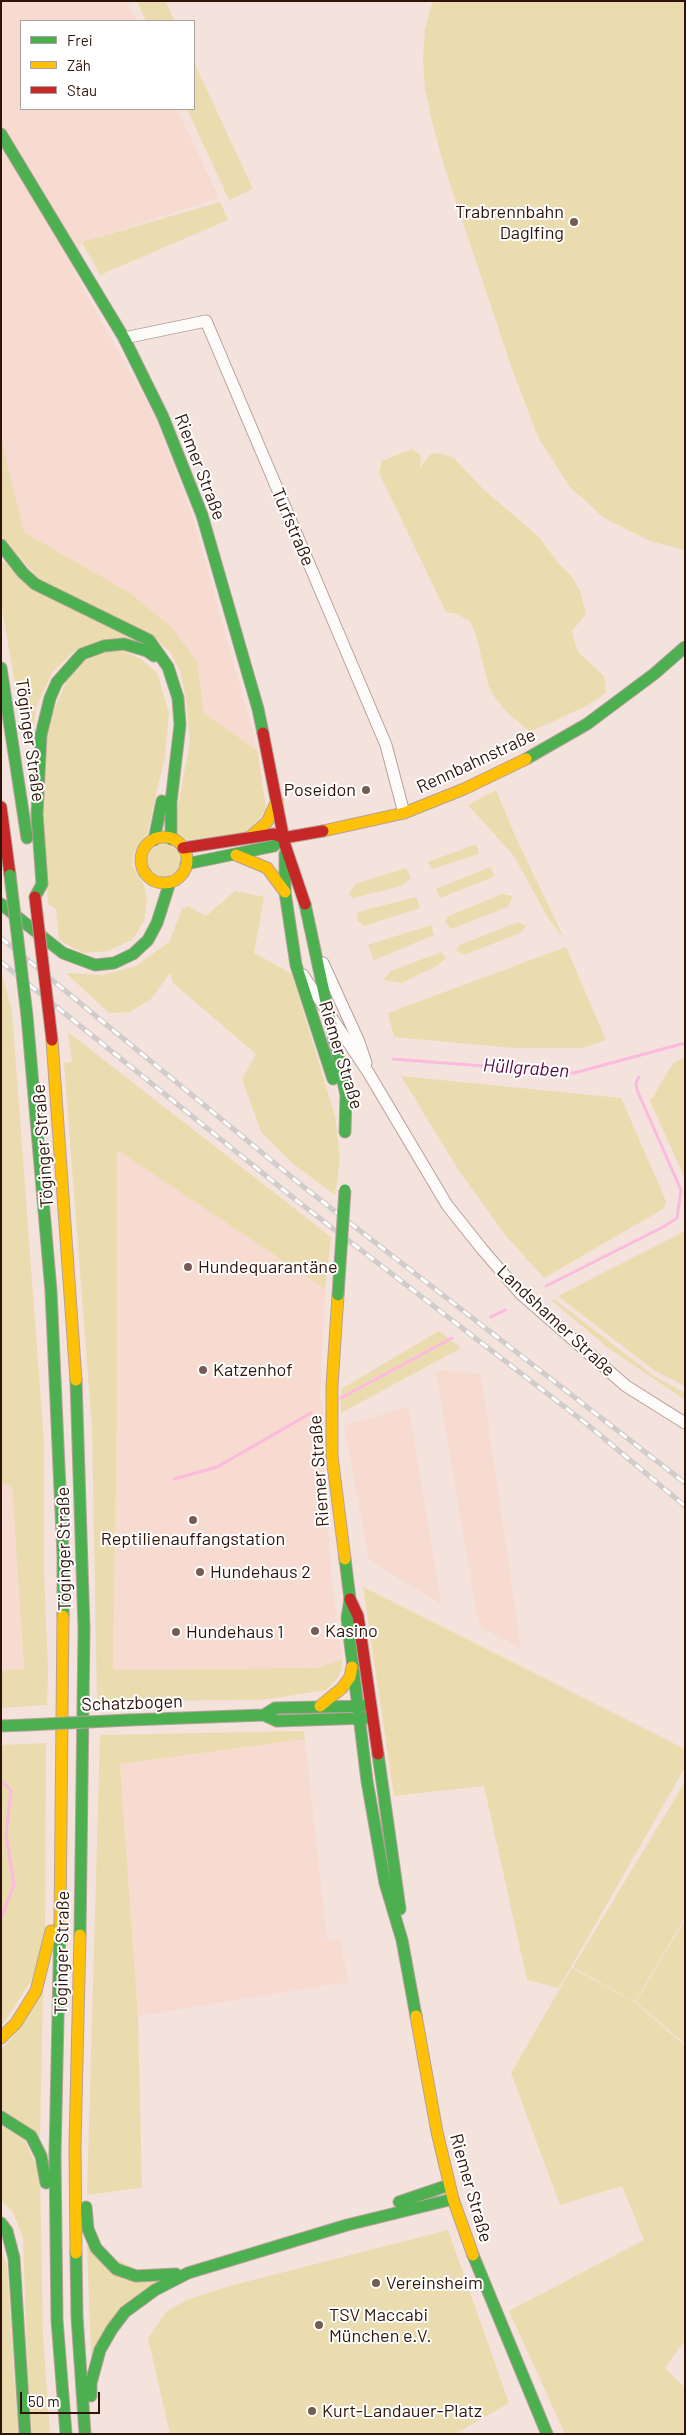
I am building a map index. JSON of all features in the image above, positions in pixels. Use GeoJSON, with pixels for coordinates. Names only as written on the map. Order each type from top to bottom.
{"type":"FeatureCollection","features":[{"type":"Feature","properties":{"kind":"main road","name":"Riemer Straße"},"geometry":{"type":"LineString","coordinates":[[1,134],[124,338],[163,417],[202,515],[258,709],[284,841],[285,892],[296,965],[335,1084],[345,1132],[346,1095],[316,950],[304,897],[284,841]]}},
{"type":"Feature","properties":{"kind":"main road"},"geometry":{"type":"LineString","coordinates":[[1,545],[23,573],[35,584],[149,640],[168,667],[175,686],[180,735],[171,802],[171,839]]}},
{"type":"Feature","properties":{"kind":"main road"},"geometry":{"type":"LineString","coordinates":[[35,897],[42,884],[37,814],[41,735],[50,698],[57,682],[82,654],[114,643],[147,651],[168,667]]}},
{"type":"Feature","properties":{"kind":"main road","name":"Rennbahnstraße"},"geometry":{"type":"LineString","coordinates":[[186,864],[274,846],[284,841],[404,813],[507,770],[570,734],[654,674],[685,647]]}},
{"type":"Feature","properties":{"kind":"main road","name":"Töginger Straße"},"geometry":{"type":"LineString","coordinates":[[1,668],[35,897],[52,1040],[79,1431],[84,1629],[75,2145],[77,2317],[84,2431]]}},
{"type":"Feature","properties":{"kind":"main road"},"geometry":{"type":"LineString","coordinates":[[154,840],[164,792],[175,769]]}},
{"type":"Feature","properties":{"kind":"main road"},"geometry":{"type":"LineString","coordinates":[[250,837],[267,822],[277,801]]}},
{"type":"Feature","properties":{"kind":"main road","name":"Töginger Straße"},"geometry":{"type":"LineString","coordinates":[[1,807],[27,1016],[51,1291],[63,1566],[62,1851],[55,2155],[57,2295],[66,2434]]}},
{"type":"Feature","properties":{"kind":"main road","name":"Rennbahnstraße"},"geometry":{"type":"LineString","coordinates":[[183,848],[274,834],[284,841]]}},
{"type":"Feature","properties":{"kind":"main road"},"geometry":{"type":"LineString","coordinates":[[171,839],[183,848],[186,864],[181,875],[170,882],[155,881],[144,872],[142,857],[148,844],[154,840],[171,839]]}},
{"type":"Feature","properties":{"kind":"main road"},"geometry":{"type":"LineString","coordinates":[[235,855],[267,868],[285,892]]}},
{"type":"Feature","properties":{"kind":"main road"},"geometry":{"type":"LineString","coordinates":[[155,881],[159,915]]}},
{"type":"Feature","properties":{"kind":"main road"},"geometry":{"type":"LineString","coordinates":[[1,904],[63,953],[95,964],[114,963],[133,954],[148,940],[170,882]]}},
{"type":"Feature","properties":{"kind":"main road","name":"Riemer Straße"},"geometry":{"type":"LineString","coordinates":[[345,1190],[332,1386],[332,1456],[350,1599],[347,1618],[352,1666],[367,1781],[385,1883],[402,1940],[437,2132],[453,2198],[483,2282],[547,2434]]}},
{"type":"Feature","properties":{"kind":"main road","name":"Riemer Straße"},"geometry":{"type":"LineString","coordinates":[[350,1599],[358,1616],[399,1893],[402,1940]]}},
{"type":"Feature","properties":{"kind":"main road"},"geometry":{"type":"LineString","coordinates":[[320,1706],[342,1688],[350,1677],[352,1666]]}},
{"type":"Feature","properties":{"kind":"main road","name":"Schatzbogen"},"geometry":{"type":"LineString","coordinates":[[264,1715],[275,1708],[320,1706],[357,1705],[372,1712]]}},
{"type":"Feature","properties":{"kind":"main road","name":"Schatzbogen"},"geometry":{"type":"LineString","coordinates":[[1,1726],[264,1715],[277,1721],[359,1718],[372,1712]]}},
{"type":"Feature","properties":{"kind":"main road"},"geometry":{"type":"LineString","coordinates":[[1,2038],[16,2022],[36,1990],[47,1954],[52,1920],[52,1866],[62,1851]]}},
{"type":"Feature","properties":{"kind":"main road"},"geometry":{"type":"LineString","coordinates":[[1,2117],[31,2136],[41,2156],[45,2176],[47,2266],[57,2295]]}},
{"type":"Feature","properties":{"kind":"main road"},"geometry":{"type":"LineString","coordinates":[[75,2145],[85,2168],[88,2228],[96,2248],[107,2262],[116,2269],[136,2276],[151,2277],[188,2273],[347,2225],[403,2214],[453,2198]]}},
{"type":"Feature","properties":{"kind":"main road"},"geometry":{"type":"LineString","coordinates":[[347,2225],[400,2201],[450,2185]]}},
{"type":"Feature","properties":{"kind":"main road"},"geometry":{"type":"LineString","coordinates":[[1,2223],[7,2231],[14,2258],[25,2434]]}},
{"type":"Feature","properties":{"kind":"main road"},"geometry":{"type":"LineString","coordinates":[[84,2431],[91,2412],[91,2383],[100,2350],[112,2330],[125,2312],[142,2299],[188,2273]]}},
{"type":"Feature","properties":{"kind":"street","name":"Turfstraße"},"geometry":{"type":"LineString","coordinates":[[124,338],[206,321],[386,745],[404,813]]}},
{"type":"Feature","properties":{"kind":"street","name":"Landshamer Straße"},"geometry":{"type":"LineString","coordinates":[[316,950],[359,1042],[368,1072]]}},
{"type":"Feature","properties":{"kind":"street","name":"Landshamer Straße"},"geometry":{"type":"LineString","coordinates":[[296,965],[368,1072],[447,1205],[482,1250],[520,1293],[626,1386],[685,1423]]}},
{"type":"Feature","properties":{"kind":"shaded area"},"geometry":{"type":"Polygon","coordinates":[[[1,1],[127,1],[136,20],[20,20],[20,110],[177,110],[219,198],[82,242],[73,270],[156,419],[192,515],[258,751],[204,713],[197,661],[130,593],[24,532],[1,438],[1,1]]]}},
{"type":"Feature","properties":{"kind":"shaded area"},"geometry":{"type":"Polygon","coordinates":[[[137,1],[165,1],[174,20],[146,20],[137,1]]]}},
{"type":"Feature","properties":{"kind":"shaded area","name":"Trabrennbahn Daglfing"},"geometry":{"type":"Polygon","coordinates":[[[433,1],[685,1],[685,550],[650,541],[604,518],[569,486],[538,437],[511,366],[444,166],[431,118],[425,89],[423,59],[425,28],[433,1]]]}},
{"type":"Feature","properties":{"kind":"shaded area"},"geometry":{"type":"Polygon","coordinates":[[[195,64],[253,189],[229,200],[187,110],[195,110],[195,64]]]}},
{"type":"Feature","properties":{"kind":"shaded area"},"geometry":{"type":"Polygon","coordinates":[[[220,202],[228,220],[100,275],[82,242],[220,202]]]}},
{"type":"Feature","properties":{"kind":"shaded area"},"geometry":{"type":"Polygon","coordinates":[[[1,438],[24,532],[130,593],[170,626],[197,661],[204,713],[258,751],[266,809],[250,833],[187,840],[178,834],[175,822],[190,742],[186,700],[180,671],[170,652],[155,638],[44,585],[1,536],[1,438]]]}},
{"type":"Feature","properties":{"kind":"shaded area"},"geometry":{"type":"Polygon","coordinates":[[[412,449],[421,456],[420,468],[430,454],[440,453],[454,458],[484,490],[538,536],[559,564],[571,575],[580,591],[586,614],[572,631],[574,641],[579,653],[604,676],[606,693],[586,706],[530,732],[508,713],[495,698],[489,687],[476,636],[470,621],[457,614],[446,612],[379,473],[382,461],[412,449]]]}},
{"type":"Feature","properties":{"kind":"shaded area"},"geometry":{"type":"Polygon","coordinates":[[[1,560],[139,640],[78,648],[53,671],[36,708],[33,735],[25,739],[1,604],[1,560]]]}},
{"type":"Feature","properties":{"kind":"shaded area"},"geometry":{"type":"Polygon","coordinates":[[[121,650],[141,659],[157,673],[169,713],[165,756],[147,834],[134,853],[132,865],[144,885],[147,901],[144,921],[133,939],[108,951],[83,953],[59,940],[56,909],[48,904],[42,823],[46,728],[72,669],[97,653],[121,650]]]}},
{"type":"Feature","properties":{"kind":"shaded area"},"geometry":{"type":"Polygon","coordinates":[[[496,790],[516,838],[564,938],[548,918],[514,856],[468,805],[496,790]]]}},
{"type":"Feature","properties":{"kind":"shaded area"},"geometry":{"type":"Polygon","coordinates":[[[164,844],[176,848],[180,860],[176,872],[164,876],[152,872],[148,860],[152,848],[164,844]]]}},
{"type":"Feature","properties":{"kind":"shaded area"},"geometry":{"type":"Polygon","coordinates":[[[476,844],[479,854],[432,869],[428,862],[476,844]]]}},
{"type":"Feature","properties":{"kind":"shaded area"},"geometry":{"type":"Polygon","coordinates":[[[490,867],[495,876],[440,898],[436,889],[490,867]]]}},
{"type":"Feature","properties":{"kind":"shaded area"},"geometry":{"type":"Polygon","coordinates":[[[406,868],[411,878],[401,886],[353,898],[349,894],[355,884],[406,868]]]}},
{"type":"Feature","properties":{"kind":"shaded area"},"geometry":{"type":"Polygon","coordinates":[[[235,891],[264,897],[254,953],[292,974],[335,1116],[340,1158],[335,1195],[292,1163],[261,1132],[242,1079],[256,1054],[173,983],[170,973],[151,999],[130,1012],[109,1013],[66,973],[102,975],[136,966],[169,942],[182,909],[188,906],[206,916],[235,891]]]}},
{"type":"Feature","properties":{"kind":"shaded area"},"geometry":{"type":"Polygon","coordinates":[[[502,894],[513,896],[508,907],[451,929],[445,921],[449,916],[502,894]]]}},
{"type":"Feature","properties":{"kind":"shaded area"},"geometry":{"type":"Polygon","coordinates":[[[416,897],[420,908],[364,926],[357,921],[358,912],[416,897]]]}},
{"type":"Feature","properties":{"kind":"shaded area"},"geometry":{"type":"Polygon","coordinates":[[[518,922],[526,926],[520,933],[464,955],[456,950],[460,945],[518,922]]]}},
{"type":"Feature","properties":{"kind":"shaded area"},"geometry":{"type":"Polygon","coordinates":[[[431,925],[434,935],[374,960],[368,945],[431,925]]]}},
{"type":"Feature","properties":{"kind":"shaded area"},"geometry":{"type":"Polygon","coordinates":[[[566,947],[606,1040],[582,1048],[513,1048],[394,1037],[388,1013],[566,947]]]}},
{"type":"Feature","properties":{"kind":"shaded area"},"geometry":{"type":"Polygon","coordinates":[[[441,952],[446,958],[437,966],[401,983],[383,980],[391,971],[441,952]]]}},
{"type":"Feature","properties":{"kind":"shaded area"},"geometry":{"type":"Polygon","coordinates":[[[1,971],[12,1011],[44,1443],[44,1572],[48,1669],[47,1705],[1,1708],[1,1671],[24,1669],[12,1487],[1,1483],[1,971]]]}},
{"type":"Feature","properties":{"kind":"shaded area"},"geometry":{"type":"Polygon","coordinates":[[[68,1032],[331,1237],[325,1289],[117,1150],[117,1408],[113,1670],[316,1668],[342,1660],[342,1669],[336,1680],[326,1690],[262,1700],[97,1701],[92,1429],[64,1063],[72,1062],[68,1032]]]}},
{"type":"Feature","properties":{"kind":"shaded area"},"geometry":{"type":"Polygon","coordinates":[[[685,1058],[685,1179],[650,1101],[674,1062],[685,1058]]]}},
{"type":"Feature","properties":{"kind":"shaded area"},"geometry":{"type":"Polygon","coordinates":[[[401,1076],[621,1098],[663,1194],[666,1202],[663,1209],[544,1278],[506,1236],[459,1171],[401,1076]]]}},
{"type":"Feature","properties":{"kind":"shaded area"},"geometry":{"type":"Polygon","coordinates":[[[117,1150],[325,1289],[320,1398],[323,1401],[323,1459],[332,1582],[342,1660],[316,1668],[113,1671],[117,1408],[117,1150]]]}},
{"type":"Feature","properties":{"kind":"shaded area"},"geometry":{"type":"Polygon","coordinates":[[[685,1231],[685,1386],[655,1371],[558,1296],[685,1231]]]}},
{"type":"Feature","properties":{"kind":"shaded area"},"geometry":{"type":"Polygon","coordinates":[[[554,1299],[654,1376],[685,1393],[685,1400],[607,1347],[552,1301],[554,1299]]]}},
{"type":"Feature","properties":{"kind":"shaded area"},"geometry":{"type":"Polygon","coordinates":[[[439,1331],[461,1348],[341,1413],[341,1389],[439,1331]]]}},
{"type":"Feature","properties":{"kind":"shaded area"},"geometry":{"type":"Polygon","coordinates":[[[436,1370],[481,1374],[521,1649],[479,1626],[436,1370]]]}},
{"type":"Feature","properties":{"kind":"shaded area"},"geometry":{"type":"Polygon","coordinates":[[[409,1407],[441,1604],[369,1560],[344,1425],[409,1407]]]}},
{"type":"Feature","properties":{"kind":"shaded area"},"geometry":{"type":"Polygon","coordinates":[[[1,1483],[12,1487],[24,1673],[1,1676],[1,1483]]]}},
{"type":"Feature","properties":{"kind":"shaded area"},"geometry":{"type":"Polygon","coordinates":[[[363,1587],[685,1749],[685,1767],[559,1988],[527,1980],[484,1786],[394,1796],[363,1587]]]}},
{"type":"Feature","properties":{"kind":"shaded area"},"geometry":{"type":"Polygon","coordinates":[[[304,1731],[305,1739],[120,1764],[138,2016],[142,2188],[87,2195],[100,1735],[304,1731]]]}},
{"type":"Feature","properties":{"kind":"shaded area"},"geometry":{"type":"Polygon","coordinates":[[[305,1739],[327,1940],[340,1938],[348,1982],[138,2016],[120,1764],[305,1739]]]}},
{"type":"Feature","properties":{"kind":"shaded area"},"geometry":{"type":"Polygon","coordinates":[[[46,1743],[45,1940],[31,1981],[1,2027],[1,1745],[46,1743]]]}},
{"type":"Feature","properties":{"kind":"shaded area"},"geometry":{"type":"Polygon","coordinates":[[[685,1782],[685,1917],[635,2002],[573,1967],[685,1782]]]}},
{"type":"Feature","properties":{"kind":"shaded area"},"geometry":{"type":"Polygon","coordinates":[[[685,1919],[685,2044],[636,2002],[685,1919]]]}},
{"type":"Feature","properties":{"kind":"shaded area"},"geometry":{"type":"Polygon","coordinates":[[[572,1968],[636,2003],[685,2046],[685,2340],[665,2368],[685,2388],[685,2434],[565,2434],[509,2311],[644,2240],[622,2186],[560,2205],[511,2073],[572,1968]]]}},
{"type":"Feature","properties":{"kind":"shaded area"},"geometry":{"type":"Polygon","coordinates":[[[43,1988],[40,2138],[1,2113],[1,2049],[12,2038],[43,1988]]]}},
{"type":"Feature","properties":{"kind":"shaded area"},"geometry":{"type":"Polygon","coordinates":[[[1,2125],[24,2138],[40,2175],[43,2337],[50,2434],[32,2434],[28,2385],[23,2238],[13,2212],[1,2201],[1,2125]]]}},
{"type":"Feature","properties":{"kind":"shaded area","name":"TSV Maccabi München e.V."},"geometry":{"type":"Polygon","coordinates":[[[448,2230],[509,2403],[455,2434],[170,2434],[148,2338],[167,2311],[189,2299],[230,2286],[448,2230]]]}},
{"type":"Feature","properties":{"kind":"shaded area"},"geometry":{"type":"Polygon","coordinates":[[[87,2245],[160,2281],[91,2356],[87,2245]]]}},
{"type":"Feature","properties":{"kind":"shaded area"},"geometry":{"type":"Polygon","coordinates":[[[1,2250],[7,2265],[18,2434],[1,2434],[1,2250]]]}},
{"type":"Feature","properties":{"kind":"waterway","name":"Hüllgraben"},"geometry":{"type":"LineString","coordinates":[[393,1059],[574,1073],[685,1043]]}},
{"type":"Feature","properties":{"kind":"waterway"},"geometry":{"type":"LineString","coordinates":[[546,1286],[663,1227],[677,1218],[681,1190],[637,1090],[636,1083],[639,1077]]}},
{"type":"Feature","properties":{"kind":"waterway"},"geometry":{"type":"LineString","coordinates":[[491,1317],[505,1310]]}},
{"type":"Feature","properties":{"kind":"waterway"},"geometry":{"type":"LineString","coordinates":[[341,1398],[452,1338]]}},
{"type":"Feature","properties":{"kind":"waterway"},"geometry":{"type":"LineString","coordinates":[[174,1479],[217,1467],[311,1413]]}},
{"type":"Feature","properties":{"kind":"waterway"},"geometry":{"type":"LineString","coordinates":[[1,1781],[11,1790],[6,1835],[14,1885],[1,1918]]}},
{"type":"Feature","properties":{"kind":"railway"},"geometry":{"type":"LineString","coordinates":[[1,938],[305,1188],[685,1483]]}},
{"type":"Feature","properties":{"kind":"railway"},"geometry":{"type":"LineString","coordinates":[[1,962],[296,1200],[588,1425],[685,1506]]}},
{"type":"Feature","properties":{"kind":"traffic: fast"},"geometry":{"type":"LineString","coordinates":[[1,134],[124,338],[163,417],[202,515],[258,709],[263,733]]}},
{"type":"Feature","properties":{"kind":"traffic: fast"},"geometry":{"type":"LineString","coordinates":[[1,545],[23,573],[35,584],[149,640],[168,667],[178,698],[180,725],[171,802],[171,839]]}},
{"type":"Feature","properties":{"kind":"traffic: fast"},"geometry":{"type":"LineString","coordinates":[[35,897],[42,884],[37,814],[41,735],[50,698],[57,682],[82,654],[104,646],[124,644],[147,651],[154,656]]}},
{"type":"Feature","properties":{"kind":"traffic: fast"},"geometry":{"type":"LineString","coordinates":[[526,759],[587,724],[654,674],[685,647]]}},
{"type":"Feature","properties":{"kind":"traffic: fast"},"geometry":{"type":"LineString","coordinates":[[1,668],[27,838]]}},
{"type":"Feature","properties":{"kind":"traffic: fast"},"geometry":{"type":"LineString","coordinates":[[154,840],[162,801]]}},
{"type":"Feature","properties":{"kind":"traffic: fast"},"geometry":{"type":"LineString","coordinates":[[186,864],[274,846],[283,838]]}},
{"type":"Feature","properties":{"kind":"traffic: fast"},"geometry":{"type":"LineString","coordinates":[[285,854],[285,892],[296,965],[333,1079]]}},
{"type":"Feature","properties":{"kind":"traffic: fast"},"geometry":{"type":"LineString","coordinates":[[10,875],[27,1016]]}},
{"type":"Feature","properties":{"kind":"traffic: fast"},"geometry":{"type":"LineString","coordinates":[[1,904],[63,953],[95,965],[114,963],[133,954],[148,940],[157,923],[170,882]]}},
{"type":"Feature","properties":{"kind":"traffic: fast"},"geometry":{"type":"LineString","coordinates":[[305,904],[346,1095],[345,1132]]}},
{"type":"Feature","properties":{"kind":"traffic: fast"},"geometry":{"type":"LineString","coordinates":[[27,1016],[51,1291],[63,1556],[63,1616]]}},
{"type":"Feature","properties":{"kind":"traffic: fast"},"geometry":{"type":"LineString","coordinates":[[338,1295],[345,1190]]}},
{"type":"Feature","properties":{"kind":"traffic: fast"},"geometry":{"type":"LineString","coordinates":[[76,1380],[84,1629],[80,1935]]}},
{"type":"Feature","properties":{"kind":"traffic: fast"},"geometry":{"type":"LineString","coordinates":[[345,1559],[350,1599],[347,1618],[367,1781],[385,1883],[402,1940],[416,2016]]}},
{"type":"Feature","properties":{"kind":"traffic: fast"},"geometry":{"type":"LineString","coordinates":[[264,1715],[275,1708],[365,1706]]}},
{"type":"Feature","properties":{"kind":"traffic: fast"},"geometry":{"type":"LineString","coordinates":[[129,1720],[264,1715],[277,1721],[368,1718]]}},
{"type":"Feature","properties":{"kind":"traffic: fast"},"geometry":{"type":"LineString","coordinates":[[26,1725],[129,1720]]}},
{"type":"Feature","properties":{"kind":"traffic: fast"},"geometry":{"type":"LineString","coordinates":[[1,1726],[26,1725]]}},
{"type":"Feature","properties":{"kind":"traffic: fast"},"geometry":{"type":"LineString","coordinates":[[378,1754],[400,1909]]}},
{"type":"Feature","properties":{"kind":"traffic: fast"},"geometry":{"type":"LineString","coordinates":[[60,1925],[55,2155],[57,2320],[66,2434]]}},
{"type":"Feature","properties":{"kind":"traffic: fast"},"geometry":{"type":"LineString","coordinates":[[1,2117],[31,2136],[41,2156],[46,2183]]}},
{"type":"Feature","properties":{"kind":"traffic: fast"},"geometry":{"type":"LineString","coordinates":[[399,2202],[449,2185]]}},
{"type":"Feature","properties":{"kind":"traffic: fast"},"geometry":{"type":"LineString","coordinates":[[91,2396],[91,2383],[100,2350],[112,2329],[125,2312],[155,2290],[188,2273],[347,2225],[453,2199]]}},
{"type":"Feature","properties":{"kind":"traffic: fast"},"geometry":{"type":"LineString","coordinates":[[86,2207],[88,2229],[96,2248],[116,2269],[136,2276],[176,2274]]}},
{"type":"Feature","properties":{"kind":"traffic: fast"},"geometry":{"type":"LineString","coordinates":[[1,2223],[7,2231],[14,2258],[25,2434]]}},
{"type":"Feature","properties":{"kind":"traffic: fast"},"geometry":{"type":"LineString","coordinates":[[76,2253],[77,2317],[85,2434]]}},
{"type":"Feature","properties":{"kind":"traffic: fast"},"geometry":{"type":"LineString","coordinates":[[473,2255],[547,2434]]}},
{"type":"Feature","properties":{"kind":"traffic: slow"},"geometry":{"type":"LineString","coordinates":[[323,831],[404,813],[464,789],[526,759]]}},
{"type":"Feature","properties":{"kind":"traffic: slow"},"geometry":{"type":"LineString","coordinates":[[250,837],[267,822],[277,801]]}},
{"type":"Feature","properties":{"kind":"traffic: slow"},"geometry":{"type":"LineString","coordinates":[[164,837],[177,841],[183,847],[187,860],[183,873],[177,879],[164,883],[151,879],[145,873],[141,860],[145,847],[151,841],[164,837]]}},
{"type":"Feature","properties":{"kind":"traffic: slow"},"geometry":{"type":"LineString","coordinates":[[236,855],[267,868],[285,892]]}},
{"type":"Feature","properties":{"kind":"traffic: slow"},"geometry":{"type":"LineString","coordinates":[[52,1040],[76,1380]]}},
{"type":"Feature","properties":{"kind":"traffic: slow"},"geometry":{"type":"LineString","coordinates":[[338,1295],[332,1386],[332,1456],[345,1559]]}},
{"type":"Feature","properties":{"kind":"traffic: slow"},"geometry":{"type":"LineString","coordinates":[[60,1925],[63,1616]]}},
{"type":"Feature","properties":{"kind":"traffic: slow"},"geometry":{"type":"LineString","coordinates":[[320,1706],[342,1688],[350,1677],[352,1667]]}},
{"type":"Feature","properties":{"kind":"traffic: slow"},"geometry":{"type":"LineString","coordinates":[[1,2038],[16,2023],[36,1991],[51,1931]]}},
{"type":"Feature","properties":{"kind":"traffic: slow"},"geometry":{"type":"LineString","coordinates":[[76,2253],[75,2145],[80,1935]]}},
{"type":"Feature","properties":{"kind":"traffic: slow"},"geometry":{"type":"LineString","coordinates":[[416,2016],[437,2132],[453,2199],[473,2255]]}},
{"type":"Feature","properties":{"kind":"traffic: jam"},"geometry":{"type":"LineString","coordinates":[[263,733],[285,845],[305,904]]}},
{"type":"Feature","properties":{"kind":"traffic: jam"},"geometry":{"type":"LineString","coordinates":[[1,807],[10,875]]}},
{"type":"Feature","properties":{"kind":"traffic: jam"},"geometry":{"type":"LineString","coordinates":[[183,848],[274,834],[283,838],[323,831]]}},
{"type":"Feature","properties":{"kind":"traffic: jam"},"geometry":{"type":"LineString","coordinates":[[35,897],[52,1040]]}},
{"type":"Feature","properties":{"kind":"traffic: jam"},"geometry":{"type":"LineString","coordinates":[[350,1599],[358,1616],[378,1754]]}},
{"type":"Feature","properties":{"kind":"place","name":"Trabrennbahn Daglfing"},"geometry":{"type":"Point","coordinates":[574,222]}},
{"type":"Feature","properties":{"kind":"place","name":"Poseidon"},"geometry":{"type":"Point","coordinates":[366,790]}},
{"type":"Feature","properties":{"kind":"place","name":"Hundequarantäne"},"geometry":{"type":"Point","coordinates":[188,1267]}},
{"type":"Feature","properties":{"kind":"place","name":"Katzenhof"},"geometry":{"type":"Point","coordinates":[203,1370]}},
{"type":"Feature","properties":{"kind":"place","name":"Reptilienauffangstation"},"geometry":{"type":"Point","coordinates":[193,1520]}},
{"type":"Feature","properties":{"kind":"place","name":"Hundehaus 2"},"geometry":{"type":"Point","coordinates":[200,1572]}},
{"type":"Feature","properties":{"kind":"place","name":"Kasino"},"geometry":{"type":"Point","coordinates":[315,1631]}},
{"type":"Feature","properties":{"kind":"place","name":"Hundehaus 1"},"geometry":{"type":"Point","coordinates":[176,1632]}},
{"type":"Feature","properties":{"kind":"place","name":"Vereinsheim"},"geometry":{"type":"Point","coordinates":[376,2283]}},
{"type":"Feature","properties":{"kind":"place","name":"TSV Maccabi München e.V."},"geometry":{"type":"Point","coordinates":[319,2325]}},
{"type":"Feature","properties":{"kind":"place","name":"Kurt-Landauer-Platz"},"geometry":{"type":"Point","coordinates":[312,2411]}}]}
